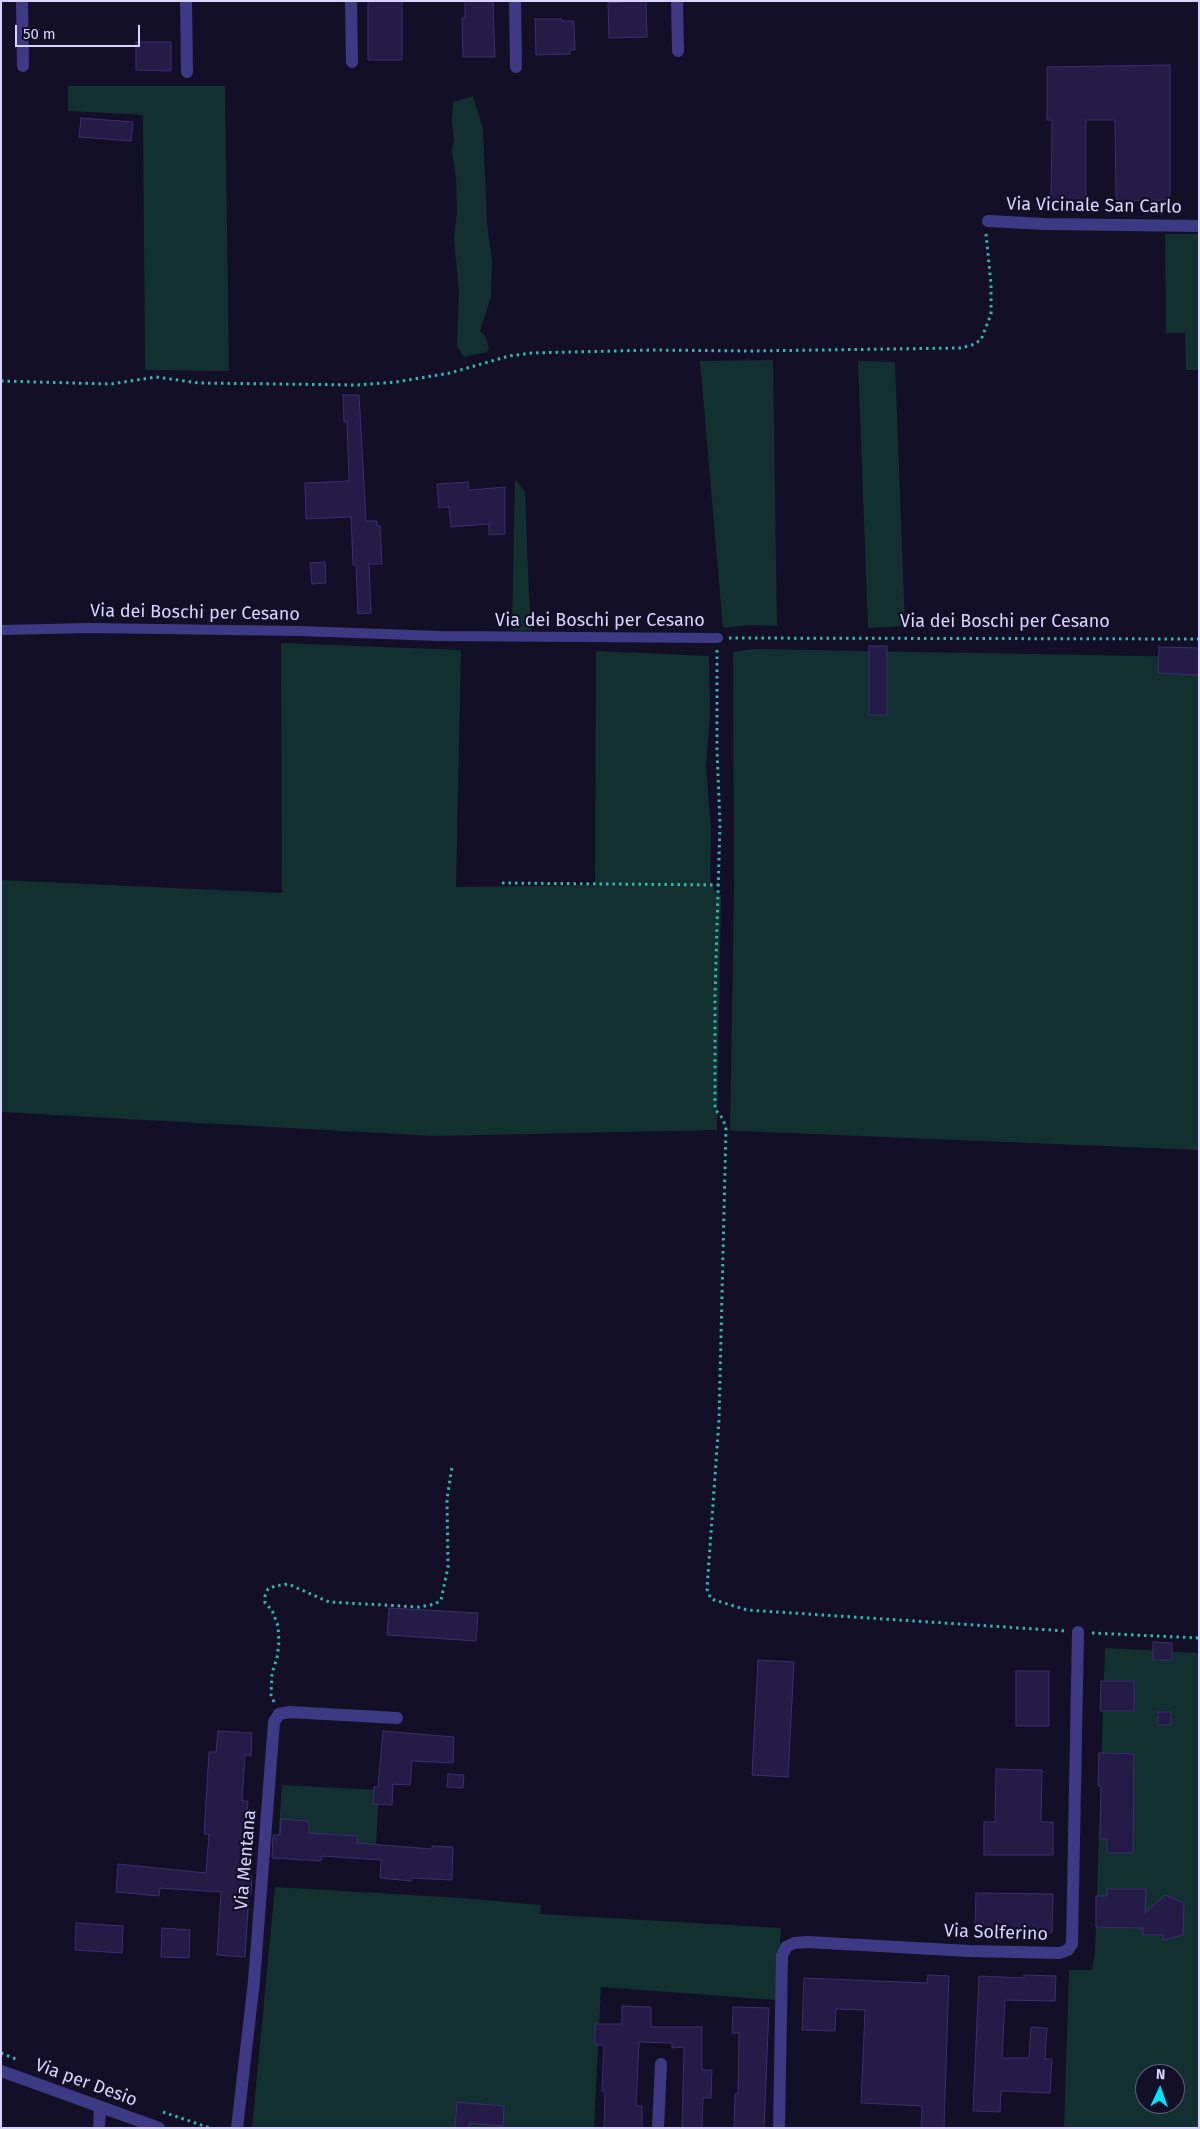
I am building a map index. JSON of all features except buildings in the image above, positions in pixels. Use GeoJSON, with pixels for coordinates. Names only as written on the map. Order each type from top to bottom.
{"type":"FeatureCollection","features":[{"type":"Feature","properties":{"kind":"street"},"geometry":{"type":"LineString","coordinates":[[22,1],[23,66]]}},
{"type":"Feature","properties":{"kind":"street"},"geometry":{"type":"LineString","coordinates":[[186,1],[187,72]]}},
{"type":"Feature","properties":{"kind":"street"},"geometry":{"type":"LineString","coordinates":[[351,1],[352,62]]}},
{"type":"Feature","properties":{"kind":"street"},"geometry":{"type":"LineString","coordinates":[[515,1],[516,67]]}},
{"type":"Feature","properties":{"kind":"street"},"geometry":{"type":"LineString","coordinates":[[677,1],[678,51]]}},
{"type":"Feature","properties":{"kind":"street","name":"Via Vicinale San Carlo"},"geometry":{"type":"LineString","coordinates":[[988,221],[1044,224],[1199,226]]}},
{"type":"Feature","properties":{"kind":"street","name":"Via Solferino"},"geometry":{"type":"LineString","coordinates":[[779,2128],[782,1956],[786,1948],[794,1943],[807,1942],[969,1951],[1060,1953],[1068,1950],[1072,1944],[1078,1632]]}},
{"type":"Feature","properties":{"kind":"street"},"geometry":{"type":"LineString","coordinates":[[279,1714],[289,1712],[397,1718]]}},
{"type":"Feature","properties":{"kind":"street","name":"Via Mentana"},"geometry":{"type":"LineString","coordinates":[[237,2128],[254,1981],[274,1722],[279,1714]]}},
{"type":"Feature","properties":{"kind":"street"},"geometry":{"type":"LineString","coordinates":[[658,2128],[661,2064]]}},
{"type":"Feature","properties":{"kind":"street","name":"Via per Desio"},"geometry":{"type":"LineString","coordinates":[[1,2070],[100,2108],[159,2128]]}},
{"type":"Feature","properties":{"kind":"street"},"geometry":{"type":"LineString","coordinates":[[99,2128],[100,2108]]}},
{"type":"Feature","properties":{"kind":"lane","name":"Via dei Boschi per Cesano"},"geometry":{"type":"LineString","coordinates":[[1,630],[90,628],[299,631],[439,636],[718,638]]}},
{"type":"Feature","properties":{"kind":"path"},"geometry":{"type":"LineString","coordinates":[[1,381],[111,384],[156,377],[199,383],[356,385],[396,382],[450,373],[509,356],[532,353],[653,350],[750,351],[960,348],[972,346],[981,340],[991,314],[991,284],[986,236],[988,221]]}},
{"type":"Feature","properties":{"kind":"path"},"geometry":{"type":"LineString","coordinates":[[718,638],[717,750],[720,824],[715,996],[715,1109],[723,1119],[726,1129],[719,1420],[707,1589],[711,1599],[747,1610],[1199,1638]]}},
{"type":"Feature","properties":{"kind":"path","name":"Via dei Boschi per Cesano"},"geometry":{"type":"LineString","coordinates":[[718,638],[1199,639]]}},
{"type":"Feature","properties":{"kind":"path"},"geometry":{"type":"LineString","coordinates":[[502,883],[719,885]]}},
{"type":"Feature","properties":{"kind":"path"},"geometry":{"type":"LineString","coordinates":[[279,1714],[271,1695],[272,1673],[277,1658],[279,1642],[278,1626],[272,1610],[265,1603],[268,1589],[288,1584],[329,1602],[419,1607],[435,1604],[441,1600],[448,1567],[446,1499],[452,1467]]}},
{"type":"Feature","properties":{"kind":"green space"},"geometry":{"type":"Polygon","coordinates":[[[68,86],[225,86],[229,371],[145,370],[143,115],[68,111],[68,86]]]}},
{"type":"Feature","properties":{"kind":"green space"},"geometry":{"type":"Polygon","coordinates":[[[473,96],[483,128],[487,223],[492,262],[491,297],[480,331],[485,336],[489,348],[487,352],[464,357],[457,346],[459,292],[454,239],[457,212],[456,178],[452,151],[454,139],[452,120],[453,102],[473,96]]]}},
{"type":"Feature","properties":{"kind":"green space"},"geometry":{"type":"Polygon","coordinates":[[[1165,234],[1199,234],[1199,370],[1186,370],[1185,333],[1166,333],[1165,234]]]}},
{"type":"Feature","properties":{"kind":"green space"},"geometry":{"type":"Polygon","coordinates":[[[773,360],[777,626],[750,625],[723,628],[700,361],[773,360]]]}},
{"type":"Feature","properties":{"kind":"green space"},"geometry":{"type":"Polygon","coordinates":[[[858,361],[895,362],[905,626],[868,628],[858,361]]]}},
{"type":"Feature","properties":{"kind":"green space"},"geometry":{"type":"Polygon","coordinates":[[[515,479],[525,492],[532,631],[512,630],[515,479]]]}},
{"type":"Feature","properties":{"kind":"green space"},"geometry":{"type":"Polygon","coordinates":[[[281,643],[461,650],[456,887],[595,885],[596,651],[709,656],[710,717],[706,766],[711,830],[710,879],[716,893],[721,895],[717,1130],[730,1130],[734,889],[733,652],[753,649],[1199,657],[1199,1150],[716,1130],[434,1136],[1,1112],[1,880],[282,893],[281,643]]]}},
{"type":"Feature","properties":{"kind":"green space"},"geometry":{"type":"Polygon","coordinates":[[[1105,1648],[1199,1653],[1199,2128],[1064,2128],[1069,1970],[1092,1970],[1095,1952],[1105,1648]]]}},
{"type":"Feature","properties":{"kind":"green space"},"geometry":{"type":"Polygon","coordinates":[[[282,1785],[379,1790],[376,1848],[278,1841],[282,1785]]]}},
{"type":"Feature","properties":{"kind":"green space"},"geometry":{"type":"Polygon","coordinates":[[[275,1887],[461,1898],[541,1905],[540,1914],[781,1928],[776,2000],[601,1987],[594,2128],[252,2128],[275,1887]]]}}]}
